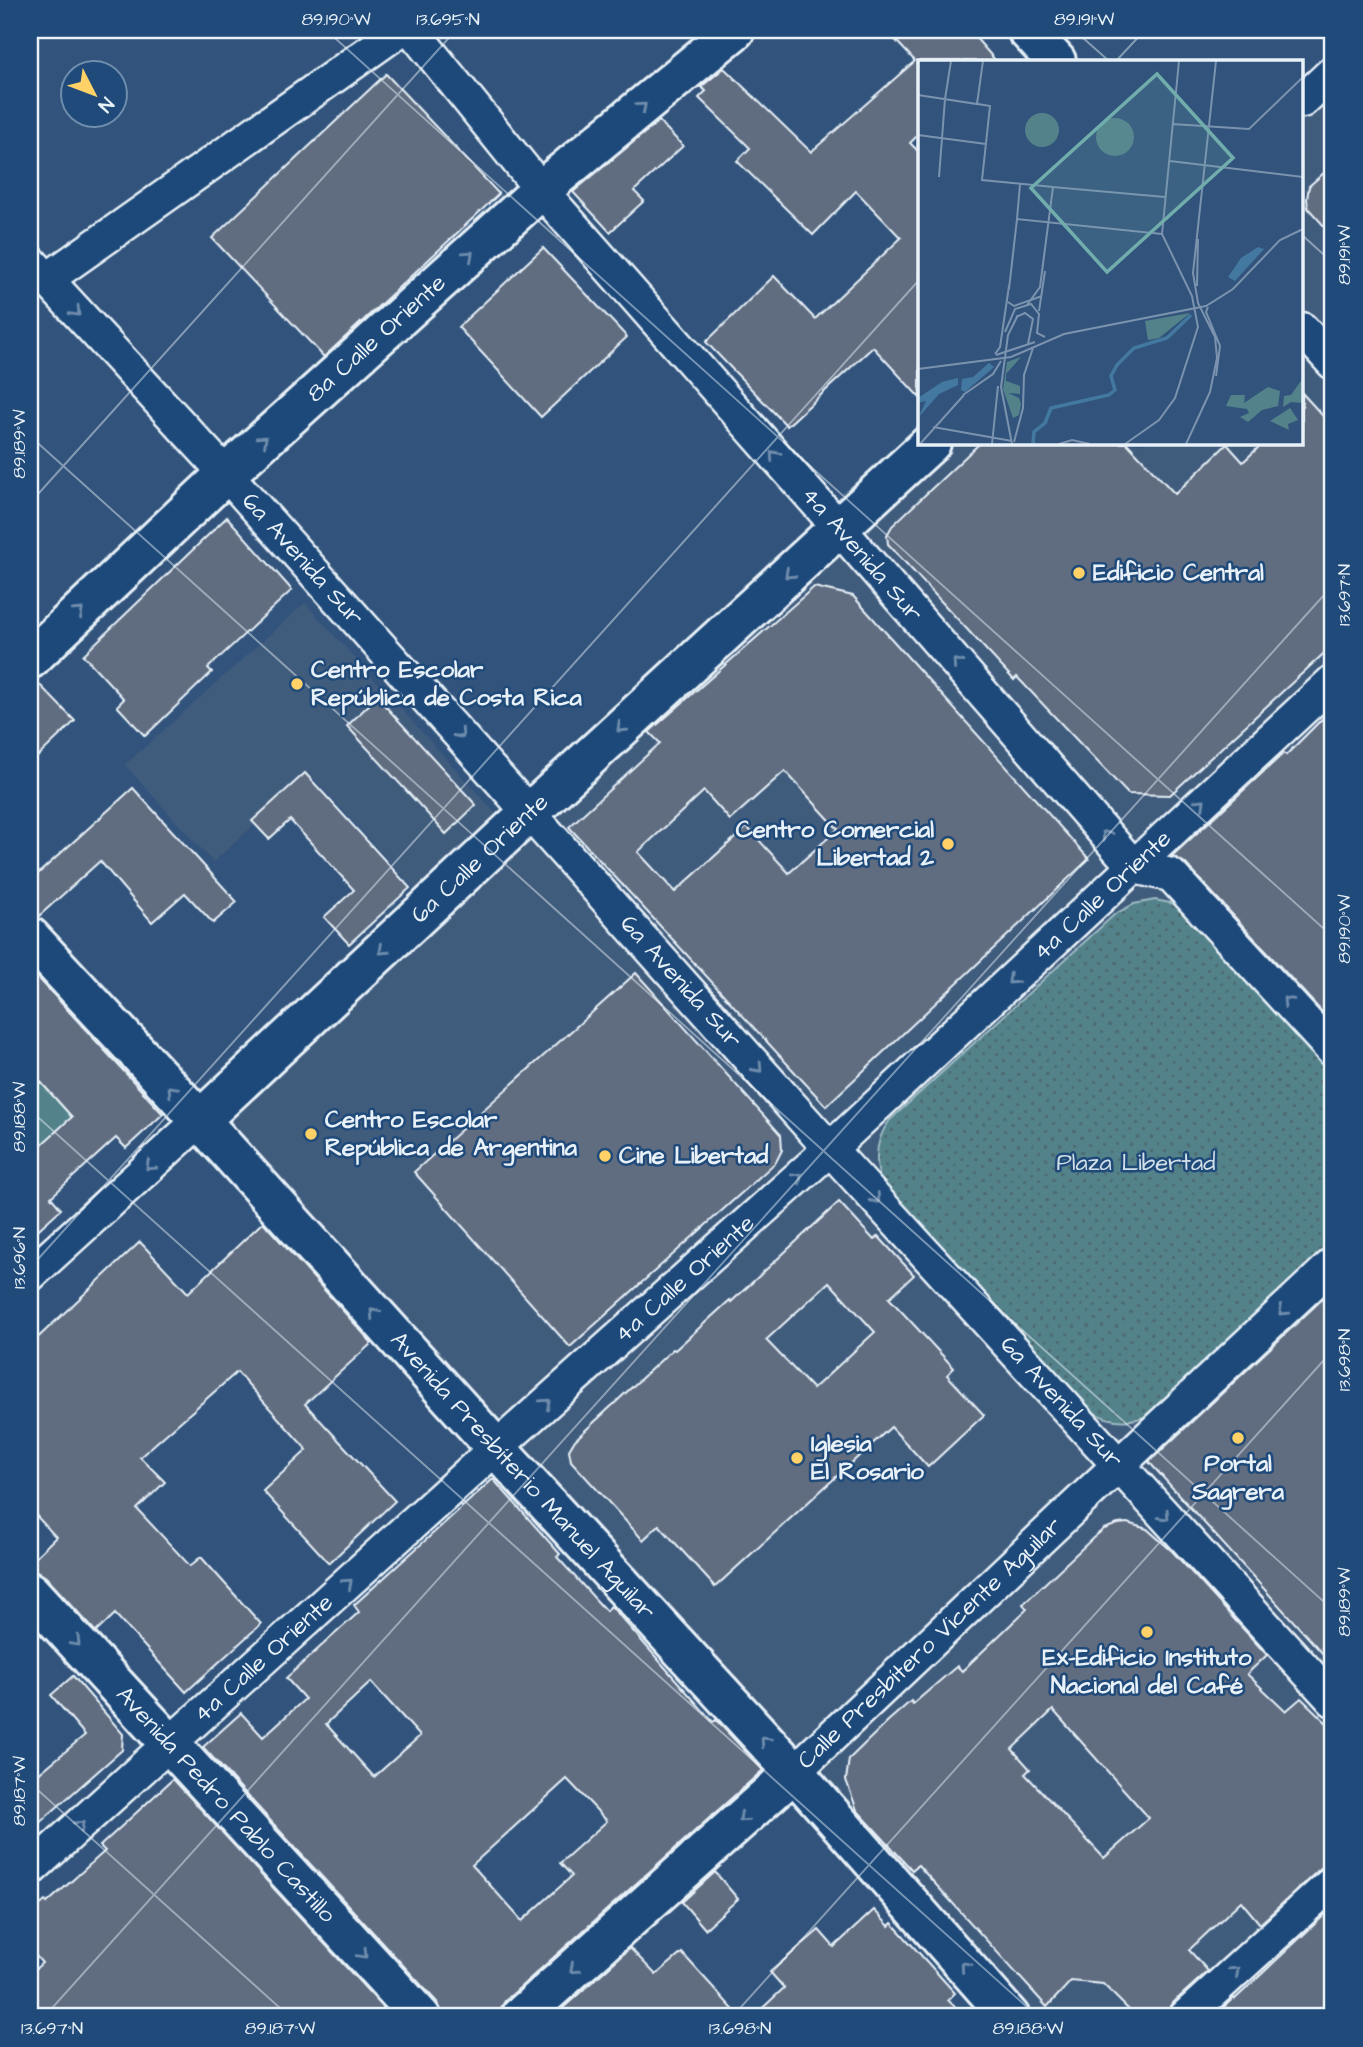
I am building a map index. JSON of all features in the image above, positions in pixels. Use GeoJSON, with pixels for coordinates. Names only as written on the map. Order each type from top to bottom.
{"type":"FeatureCollection","features":[{"type":"Feature","properties":{"kind":"main road","name":"8a Calle Oriente"},"geometry":{"type":"LineString","coordinates":[[30,659],[226,474],[541,190],[736,30]]}},
{"type":"Feature","properties":{"kind":"main road"},"geometry":{"type":"LineString","coordinates":[[1027,30],[1055,60]]}},
{"type":"Feature","properties":{"kind":"main road","name":"6a Calle Oriente"},"geometry":{"type":"LineString","coordinates":[[200,1121],[530,812],[930,444]]}},
{"type":"Feature","properties":{"kind":"main road","name":"Avenida Presbíterio Manuel Aguilar"},"geometry":{"type":"LineString","coordinates":[[30,936],[794,1772],[1010,2017]]}},
{"type":"Feature","properties":{"kind":"main road","name":"Avenida Pedro Pablo Castillo"},"geometry":{"type":"LineString","coordinates":[[30,1592],[421,2017]]}},
{"type":"Feature","properties":{"kind":"main road","name":"Calle Presbítero Vicente Aguilar"},"geometry":{"type":"LineString","coordinates":[[520,2017],[794,1772]]}},
{"type":"Feature","properties":{"kind":"street"},"geometry":{"type":"LineString","coordinates":[[38,270],[400,30]]}},
{"type":"Feature","properties":{"kind":"street","name":"4a Avenida Sur"},"geometry":{"type":"LineString","coordinates":[[412,30],[541,190],[1134,867]]}},
{"type":"Feature","properties":{"kind":"street"},"geometry":{"type":"LineString","coordinates":[[1304,99],[1333,72]]}},
{"type":"Feature","properties":{"kind":"street","name":"6a Avenida Sur"},"geometry":{"type":"LineString","coordinates":[[38,270],[226,474],[830,1149],[1333,1700]]}},
{"type":"Feature","properties":{"kind":"street"},"geometry":{"type":"LineString","coordinates":[[1304,331],[1333,363]]}},
{"type":"Feature","properties":{"kind":"street","name":"4a Calle Oriente"},"geometry":{"type":"LineString","coordinates":[[30,1870],[830,1149],[1333,681]]}},
{"type":"Feature","properties":{"kind":"street"},"geometry":{"type":"LineString","coordinates":[[1134,867],[1171,875],[1333,1051]]}},
{"type":"Feature","properties":{"kind":"street","name":"6a Calle Oriente"},"geometry":{"type":"LineString","coordinates":[[30,1275],[200,1121]]}},
{"type":"Feature","properties":{"kind":"street","name":"Calle Presbítero Vicente Aguilar"},"geometry":{"type":"LineString","coordinates":[[794,1772],[1333,1264]]}},
{"type":"Feature","properties":{"kind":"street"},"geometry":{"type":"LineString","coordinates":[[1185,2017],[1333,1882]]}},
{"type":"Feature","properties":{"kind":"shaded area"},"geometry":{"type":"Polygon","coordinates":[[[1333,87],[1333,2017],[1017,2017],[200,1120],[942,444],[1304,444],[1304,114],[1333,87]]]}},
{"type":"Feature","properties":{"kind":"shaded area","name":"Centro Escolar República de Costa Rica"},"geometry":{"type":"Polygon","coordinates":[[[305,603],[498,816],[416,891],[310,775],[213,862],[125,765],[305,603]]]}},
{"type":"Feature","properties":{"kind":"green space","name":"Plaza Libertad"},"geometry":{"type":"Polygon","coordinates":[[[1155,900],[1175,904],[1194,915],[1333,1068],[1333,1249],[1152,1414],[1133,1420],[1116,1420],[1099,1415],[1082,1405],[881,1182],[877,1166],[878,1150],[882,1134],[890,1120],[1115,914],[1134,904],[1155,900]]]}},
{"type":"Feature","properties":{"kind":"green space"},"geometry":{"type":"Polygon","coordinates":[[[30,1070],[72,1117],[30,1155],[30,1070]]]}},
{"type":"Feature","properties":{"kind":"building"},"geometry":{"type":"Polygon","coordinates":[[[886,30],[969,30],[995,60],[918,60],[918,135],[910,143],[918,151],[918,396],[873,347],[787,426],[706,342],[774,276],[815,319],[901,238],[856,191],[813,235],[737,161],[750,148],[699,98],[706,91],[701,87],[724,68],[811,152],[915,61],[886,30]]]}},
{"type":"Feature","properties":{"kind":"building"},"geometry":{"type":"Polygon","coordinates":[[[386,74],[499,194],[324,357],[212,238],[386,74]]]}},
{"type":"Feature","properties":{"kind":"building"},"geometry":{"type":"Polygon","coordinates":[[[659,121],[683,146],[634,191],[644,201],[610,232],[573,192],[659,121]]]}},
{"type":"Feature","properties":{"kind":"building"},"geometry":{"type":"Polygon","coordinates":[[[1333,165],[1333,236],[1308,208],[1307,199],[1309,186],[1333,165]]]}},
{"type":"Feature","properties":{"kind":"building"},"geometry":{"type":"Polygon","coordinates":[[[543,248],[627,337],[541,417],[458,327],[543,248]]]}},
{"type":"Feature","properties":{"kind":"building"},"geometry":{"type":"Polygon","coordinates":[[[1304,395],[1333,427],[1333,645],[1170,795],[1128,794],[1017,677],[1014,680],[888,544],[887,535],[892,526],[979,444],[1128,444],[1175,494],[1227,444],[1243,462],[1262,444],[1304,444],[1304,395]]]}},
{"type":"Feature","properties":{"kind":"building"},"geometry":{"type":"Polygon","coordinates":[[[227,517],[292,590],[208,668],[212,672],[145,736],[117,706],[124,699],[83,655],[227,517]]]}},
{"type":"Feature","properties":{"kind":"building","name":"Centro Comercial Libertad 2"},"geometry":{"type":"Polygon","coordinates":[[[814,587],[853,596],[1089,859],[826,1106],[569,827],[660,743],[649,732],[814,587]],[[785,771],[730,820],[704,791],[638,852],[675,892],[747,827],[789,873],[838,829],[785,771]]]}},
{"type":"Feature","properties":{"kind":"building"},"geometry":{"type":"Polygon","coordinates":[[[30,680],[35,680],[75,721],[30,764],[30,680]]]}},
{"type":"Feature","properties":{"kind":"building"},"geometry":{"type":"Polygon","coordinates":[[[377,697],[476,805],[446,834],[347,726],[377,697]]]}},
{"type":"Feature","properties":{"kind":"building"},"geometry":{"type":"Polygon","coordinates":[[[1333,708],[1333,1024],[1185,863],[1172,856],[1284,753],[1286,755],[1333,708]]]}},
{"type":"Feature","properties":{"kind":"building"},"geometry":{"type":"Polygon","coordinates":[[[305,773],[410,888],[349,944],[324,917],[354,890],[290,820],[269,839],[252,821],[305,773]]]}},
{"type":"Feature","properties":{"kind":"building"},"geometry":{"type":"Polygon","coordinates":[[[133,788],[237,902],[213,923],[185,893],[152,922],[100,861],[38,917],[30,916],[30,881],[133,788]]]}},
{"type":"Feature","properties":{"kind":"building"},"geometry":{"type":"Polygon","coordinates":[[[30,969],[163,1114],[126,1148],[116,1138],[51,1197],[61,1209],[30,1237],[30,1155],[72,1117],[30,1070],[30,969]]]}},
{"type":"Feature","properties":{"kind":"building","name":"Cine Libertad"},"geometry":{"type":"Polygon","coordinates":[[[636,973],[781,1135],[782,1150],[776,1162],[570,1347],[414,1172],[636,973]]]}},
{"type":"Feature","properties":{"kind":"building"},"geometry":{"type":"Polygon","coordinates":[[[839,1202],[874,1240],[878,1236],[914,1275],[889,1298],[954,1368],[947,1375],[984,1415],[928,1467],[891,1427],[715,1587],[659,1525],[643,1540],[571,1461],[569,1450],[575,1440],[673,1349],[730,1300],[731,1302],[839,1202]],[[829,1282],[766,1340],[813,1389],[875,1332],[829,1282]]]}},
{"type":"Feature","properties":{"kind":"building"},"geometry":{"type":"Polygon","coordinates":[[[263,1222],[372,1343],[305,1404],[395,1501],[329,1563],[263,1491],[307,1450],[237,1372],[140,1457],[165,1482],[137,1509],[190,1566],[201,1557],[261,1624],[186,1692],[115,1614],[96,1632],[46,1577],[37,1571],[30,1571],[30,1562],[56,1537],[30,1509],[30,1345],[140,1242],[188,1293],[263,1222]]]}},
{"type":"Feature","properties":{"kind":"building"},"geometry":{"type":"Polygon","coordinates":[[[1333,1289],[1333,1665],[1149,1462],[1333,1289]]]}},
{"type":"Feature","properties":{"kind":"building"},"geometry":{"type":"Polygon","coordinates":[[[493,1479],[560,1554],[557,1557],[606,1611],[611,1606],[713,1722],[716,1720],[763,1770],[505,2001],[499,2017],[442,2017],[437,2002],[203,1747],[241,1713],[263,1737],[305,1699],[286,1678],[359,1612],[354,1605],[493,1479]],[[371,1682],[326,1724],[374,1777],[420,1736],[371,1682]],[[567,1779],[472,1865],[522,1921],[572,1876],[560,1863],[607,1821],[567,1779]]]}},
{"type":"Feature","properties":{"kind":"building"},"geometry":{"type":"Polygon","coordinates":[[[1127,1523],[1147,1529],[1172,1551],[1267,1655],[1247,1674],[1286,1711],[1301,1698],[1333,1729],[1333,1864],[1321,1868],[1260,1924],[1241,1901],[1189,1950],[1208,1971],[1173,2003],[1167,2017],[1136,2017],[1103,1984],[1071,1981],[1047,2007],[918,1865],[912,1870],[857,1810],[846,1780],[849,1759],[888,1721],[911,1701],[913,1704],[957,1666],[962,1671],[1027,1609],[1023,1604],[1093,1538],[1104,1529],[1127,1523]],[[1053,1710],[1012,1749],[1030,1769],[1025,1774],[1104,1858],[1149,1818],[1053,1710]]]}},
{"type":"Feature","properties":{"kind":"building"},"geometry":{"type":"Polygon","coordinates":[[[73,1676],[123,1734],[122,1750],[30,1831],[30,1781],[85,1735],[51,1695],[73,1676]]]}},
{"type":"Feature","properties":{"kind":"building"},"geometry":{"type":"Polygon","coordinates":[[[173,1779],[392,2017],[30,2017],[30,1974],[42,1963],[30,1949],[30,1914],[45,1901],[47,1903],[105,1851],[100,1846],[173,1779]]]}},
{"type":"Feature","properties":{"kind":"building"},"geometry":{"type":"Polygon","coordinates":[[[715,1872],[738,1899],[705,1929],[682,1902],[715,1872]]]}},
{"type":"Feature","properties":{"kind":"building"},"geometry":{"type":"Polygon","coordinates":[[[1333,1907],[1333,2017],[1212,2017],[1235,1999],[1333,1907]]]}},
{"type":"Feature","properties":{"kind":"building"},"geometry":{"type":"Polygon","coordinates":[[[874,1910],[889,1926],[892,1923],[955,1993],[948,2000],[965,2017],[753,2017],[784,1988],[770,1972],[819,1930],[834,1947],[874,1910]]]}},
{"type":"Feature","properties":{"kind":"building"},"geometry":{"type":"Polygon","coordinates":[[[630,1948],[656,1975],[682,1953],[740,2017],[553,2017],[630,1948]]]}},
{"type":"Feature","properties":{"kind":"place","name":"Edificio Central"},"geometry":{"type":"Point","coordinates":[1079,573]}},
{"type":"Feature","properties":{"kind":"place","name":"Centro Escolar República de Costa Rica"},"geometry":{"type":"Point","coordinates":[297,684]}},
{"type":"Feature","properties":{"kind":"place","name":"Centro Comercial Libertad 2"},"geometry":{"type":"Point","coordinates":[948,844]}},
{"type":"Feature","properties":{"kind":"place","name":"Centro Escolar República de Argentina"},"geometry":{"type":"Point","coordinates":[311,1134]}},
{"type":"Feature","properties":{"kind":"place","name":"Cine Libertad"},"geometry":{"type":"Point","coordinates":[605,1156]}},
{"type":"Feature","properties":{"kind":"place","name":"Portal Sagrera"},"geometry":{"type":"Point","coordinates":[1238,1438]}},
{"type":"Feature","properties":{"kind":"place","name":"Iglesia El Rosario"},"geometry":{"type":"Point","coordinates":[797,1458]}},
{"type":"Feature","properties":{"kind":"place","name":"Ex-Edificio Instituto Nacional del Café"},"geometry":{"type":"Point","coordinates":[1147,1632]}}]}
